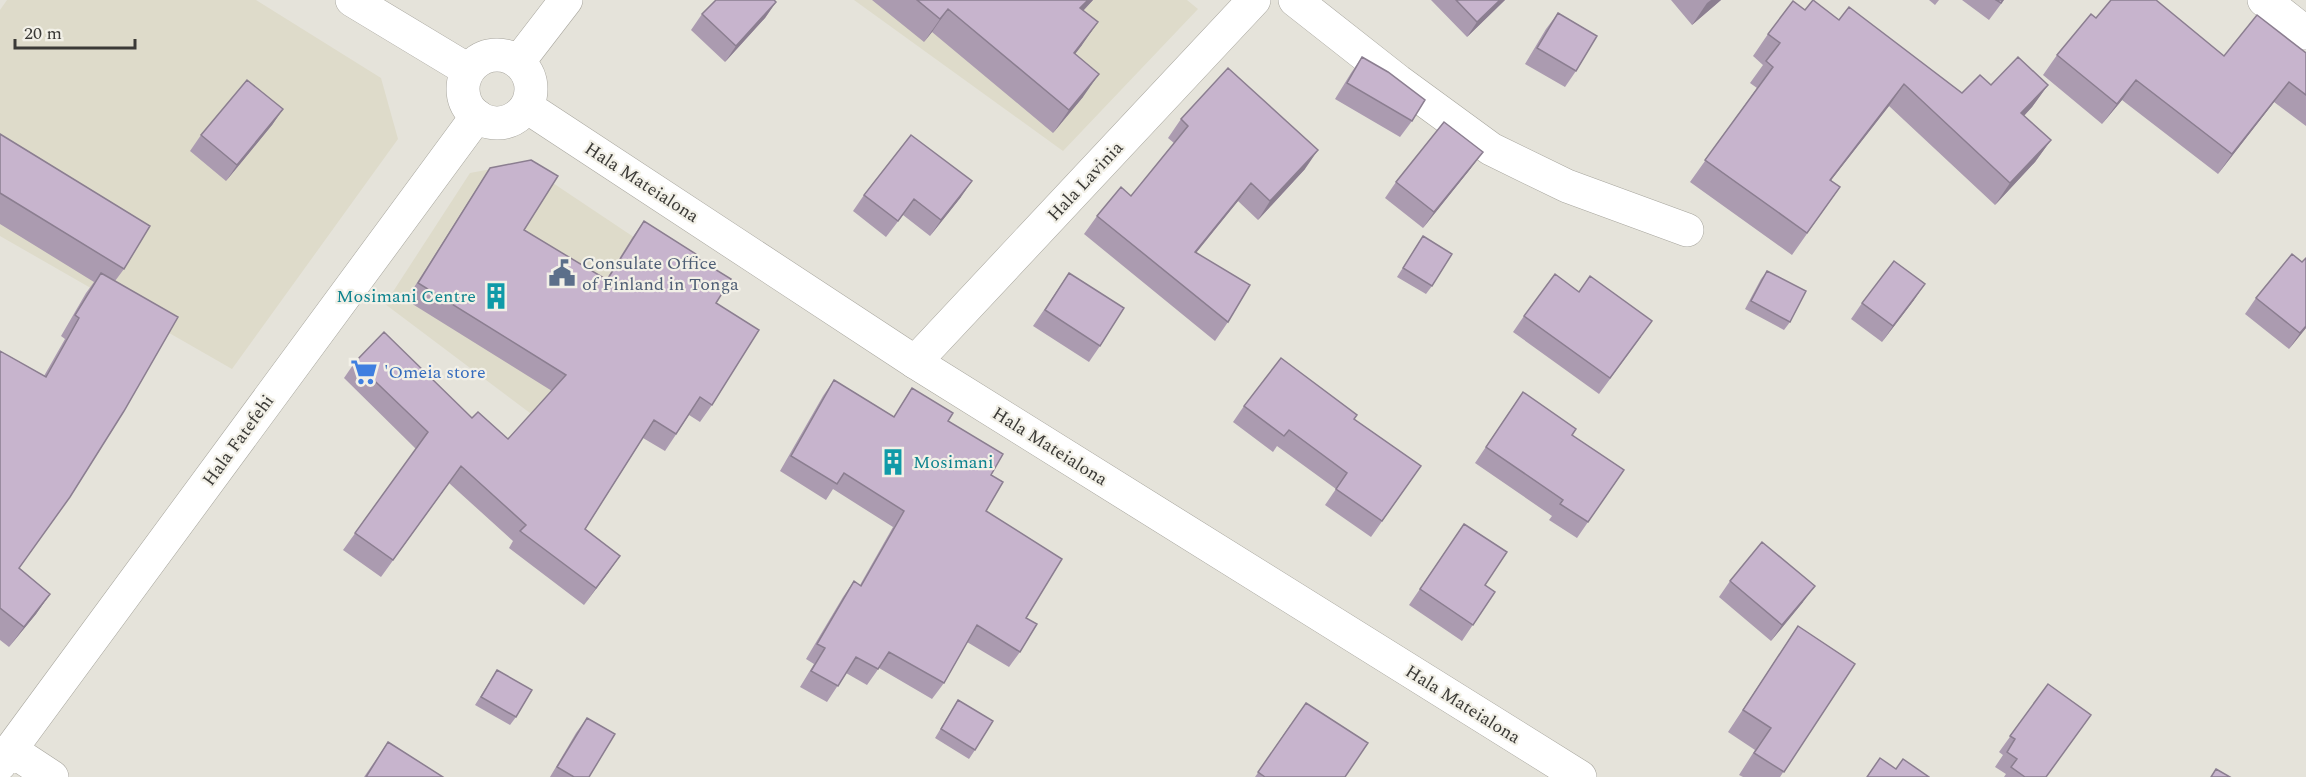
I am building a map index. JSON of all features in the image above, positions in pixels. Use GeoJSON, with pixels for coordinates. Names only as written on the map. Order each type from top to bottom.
{"type":"FeatureCollection","features":[{"type":"Feature","properties":{"kind":"main road"},"geometry":{"type":"LineString","coordinates":[[352,0],[468,70]]}},
{"type":"Feature","properties":{"kind":"main road"},"geometry":{"type":"LineString","coordinates":[[519,61],[566,0]]}},
{"type":"Feature","properties":{"kind":"main road","name":"Hala Lavinia"},"geometry":{"type":"LineString","coordinates":[[915,362],[1254,0]]}},
{"type":"Feature","properties":{"kind":"main road"},"geometry":{"type":"LineString","coordinates":[[1295,0],[1398,81],[1491,149],[1567,186],[1688,230]]}},
{"type":"Feature","properties":{"kind":"main road"},"geometry":{"type":"LineString","coordinates":[[2264,0],[2306,33]]}},
{"type":"Feature","properties":{"kind":"main road"},"geometry":{"type":"LineString","coordinates":[[491,54],[505,55],[519,61],[527,71],[531,82],[531,95],[527,106],[518,117],[505,123],[491,123],[477,117],[468,109],[463,96],[462,82],[468,70],[478,60],[491,54]]}},
{"type":"Feature","properties":{"kind":"main road","name":"Hala Mateialona"},"geometry":{"type":"LineString","coordinates":[[527,106],[915,362],[1580,777]]}},
{"type":"Feature","properties":{"kind":"main road","name":"Hala Fatefehi"},"geometry":{"type":"LineString","coordinates":[[6,757],[477,117]]}},
{"type":"Feature","properties":{"kind":"main road"},"geometry":{"type":"LineString","coordinates":[[6,757],[52,777]]}},
{"type":"Feature","properties":{"kind":"shaded area"},"geometry":{"type":"Polygon","coordinates":[[[7,0],[256,0],[381,78],[398,139],[232,369],[0,236],[0,10],[7,0]]]}},
{"type":"Feature","properties":{"kind":"shaded area"},"geometry":{"type":"Polygon","coordinates":[[[854,0],[1187,0],[1198,9],[1063,151],[854,0]]]}},
{"type":"Feature","properties":{"kind":"shaded area","name":"Mosimani Centre"},"geometry":{"type":"Polygon","coordinates":[[[523,163],[686,272],[574,446],[385,304],[470,173],[523,163]]]}},
{"type":"Feature","properties":{"kind":"building"},"geometry":{"type":"Polygon","coordinates":[[[716,0],[774,0],[776,2],[736,46],[702,14],[716,0]]]}},
{"type":"Feature","properties":{"kind":"building"},"geometry":{"type":"Polygon","coordinates":[[[917,0],[1088,0],[1080,8],[1098,22],[1074,53],[1099,74],[1069,110],[948,9],[940,19],[917,0]]]}},
{"type":"Feature","properties":{"kind":"building"},"geometry":{"type":"Polygon","coordinates":[[[1456,0],[1500,0],[1477,22],[1456,0]]]}},
{"type":"Feature","properties":{"kind":"building"},"geometry":{"type":"Polygon","coordinates":[[[1813,0],[1839,20],[1849,7],[1962,93],[1980,75],[1991,85],[2018,57],[2048,85],[2021,113],[2051,140],[2010,183],[1904,84],[1830,180],[1840,187],[1807,233],[1705,160],[1773,67],[1766,61],[1780,43],[1768,34],[1793,1],[1805,10],[1813,0]]]}},
{"type":"Feature","properties":{"kind":"building"},"geometry":{"type":"Polygon","coordinates":[[[2111,0],[2156,0],[2224,56],[2257,15],[2306,53],[2306,95],[2289,82],[2232,154],[2136,80],[2117,104],[2057,55],[2091,14],[2096,18],[2111,0]]]}},
{"type":"Feature","properties":{"kind":"building"},"geometry":{"type":"Polygon","coordinates":[[[1558,13],[1597,36],[1576,71],[1537,48],[1558,13]]]}},
{"type":"Feature","properties":{"kind":"building"},"geometry":{"type":"Polygon","coordinates":[[[1362,57],[1388,72],[1425,100],[1412,121],[1347,83],[1362,57]]]}},
{"type":"Feature","properties":{"kind":"building"},"geometry":{"type":"Polygon","coordinates":[[[1228,68],[1318,150],[1270,201],[1251,183],[1195,252],[1250,285],[1228,322],[1097,216],[1121,187],[1131,196],[1188,126],[1181,119],[1228,68]]]}},
{"type":"Feature","properties":{"kind":"building"},"geometry":{"type":"Polygon","coordinates":[[[247,80],[283,109],[237,165],[201,135],[247,80]]]}},
{"type":"Feature","properties":{"kind":"building"},"geometry":{"type":"Polygon","coordinates":[[[1444,122],[1483,152],[1434,212],[1396,182],[1444,122]]]}},
{"type":"Feature","properties":{"kind":"building"},"geometry":{"type":"Polygon","coordinates":[[[0,134],[150,226],[124,269],[0,193],[0,134]]]}},
{"type":"Feature","properties":{"kind":"building"},"geometry":{"type":"Polygon","coordinates":[[[911,135],[972,181],[941,220],[914,199],[898,221],[864,195],[911,135]]]}},
{"type":"Feature","properties":{"kind":"building"},"geometry":{"type":"Polygon","coordinates":[[[531,160],[558,176],[524,230],[607,280],[644,221],[731,279],[716,303],[759,330],[712,405],[700,397],[676,434],[654,420],[585,529],[620,556],[596,588],[520,531],[526,525],[461,466],[393,560],[355,533],[428,432],[355,362],[384,332],[472,418],[478,412],[508,439],[566,375],[418,283],[490,168],[531,160]]]}},
{"type":"Feature","properties":{"kind":"building"},"geometry":{"type":"Polygon","coordinates":[[[1423,236],[1452,254],[1432,286],[1403,268],[1423,236]]]}},
{"type":"Feature","properties":{"kind":"building"},"geometry":{"type":"Polygon","coordinates":[[[2292,254],[2302,262],[2306,258],[2306,326],[2300,333],[2256,298],[2292,254]]]}},
{"type":"Feature","properties":{"kind":"building"},"geometry":{"type":"Polygon","coordinates":[[[1894,261],[1925,284],[1893,326],[1862,303],[1894,261]]]}},
{"type":"Feature","properties":{"kind":"building"},"geometry":{"type":"Polygon","coordinates":[[[1767,271],[1806,291],[1790,322],[1751,301],[1767,271]]]}},
{"type":"Feature","properties":{"kind":"building"},"geometry":{"type":"Polygon","coordinates":[[[101,273],[178,317],[124,411],[70,497],[19,568],[50,594],[24,627],[0,608],[0,351],[46,377],[79,318],[75,315],[101,273]]]}},
{"type":"Feature","properties":{"kind":"building"},"geometry":{"type":"Polygon","coordinates":[[[1069,273],[1124,308],[1100,346],[1045,310],[1069,273]]]}},
{"type":"Feature","properties":{"kind":"building"},"geometry":{"type":"Polygon","coordinates":[[[1555,274],[1579,292],[1590,276],[1652,321],[1610,378],[1524,316],[1555,274]]]}},
{"type":"Feature","properties":{"kind":"building"},"geometry":{"type":"Polygon","coordinates":[[[1281,358],[1357,415],[1354,419],[1421,466],[1382,521],[1336,489],[1347,473],[1289,430],[1284,436],[1244,406],[1281,358]]]}},
{"type":"Feature","properties":{"kind":"building"},"geometry":{"type":"Polygon","coordinates":[[[834,380],[894,417],[912,388],[953,413],[948,421],[1003,454],[991,475],[1003,482],[986,511],[1062,559],[1026,618],[1037,624],[1020,652],[977,625],[944,683],[889,652],[878,669],[856,657],[838,686],[811,671],[825,648],[817,644],[854,581],[861,586],[904,511],[844,473],[837,484],[791,456],[834,380]]]}},
{"type":"Feature","properties":{"kind":"building"},"geometry":{"type":"Polygon","coordinates":[[[1523,392],[1576,429],[1572,435],[1624,470],[1588,522],[1560,504],[1563,500],[1486,447],[1523,392]]]}},
{"type":"Feature","properties":{"kind":"building"},"geometry":{"type":"Polygon","coordinates":[[[1464,524],[1507,552],[1485,585],[1495,592],[1473,625],[1420,589],[1464,524]]]}},
{"type":"Feature","properties":{"kind":"building"},"geometry":{"type":"Polygon","coordinates":[[[1762,542],[1815,586],[1782,625],[1730,581],[1762,542]]]}},
{"type":"Feature","properties":{"kind":"building"},"geometry":{"type":"Polygon","coordinates":[[[1798,626],[1855,664],[1784,772],[1754,753],[1771,728],[1743,710],[1798,626]]]}},
{"type":"Feature","properties":{"kind":"building"},"geometry":{"type":"Polygon","coordinates":[[[497,670],[532,690],[516,717],[481,697],[497,670]]]}},
{"type":"Feature","properties":{"kind":"building"},"geometry":{"type":"Polygon","coordinates":[[[2048,684],[2091,715],[2046,777],[2025,777],[2011,767],[2017,759],[2007,752],[2015,739],[2010,736],[2048,684]]]}},
{"type":"Feature","properties":{"kind":"building"},"geometry":{"type":"Polygon","coordinates":[[[958,700],[993,721],[975,750],[941,729],[958,700]]]}},
{"type":"Feature","properties":{"kind":"building"},"geometry":{"type":"Polygon","coordinates":[[[1306,703],[1368,743],[1345,777],[1265,777],[1258,772],[1306,703]]]}},
{"type":"Feature","properties":{"kind":"building"},"geometry":{"type":"Polygon","coordinates":[[[587,718],[615,734],[589,777],[574,777],[557,767],[587,718]]]}},
{"type":"Feature","properties":{"kind":"building"},"geometry":{"type":"Polygon","coordinates":[[[388,742],[443,777],[366,777],[388,742]]]}},
{"type":"Feature","properties":{"kind":"building"},"geometry":{"type":"Polygon","coordinates":[[[1880,758],[1896,769],[1903,759],[1929,777],[1867,777],[1880,758]]]}},
{"type":"Feature","properties":{"kind":"building"},"geometry":{"type":"Polygon","coordinates":[[[2216,769],[2230,777],[2211,777],[2216,769]]]}},
{"type":"Feature","properties":{"kind":"place","name":"Consulate Office of Finland in Tonga"},"geometry":{"type":"Point","coordinates":[562,273]}},
{"type":"Feature","properties":{"kind":"place","name":"Mosimani Centre"},"geometry":{"type":"Point","coordinates":[496,296]}},
{"type":"Feature","properties":{"kind":"place","name":"'Omeia store"},"geometry":{"type":"Point","coordinates":[364,372]}},
{"type":"Feature","properties":{"kind":"place","name":"Mosimani"},"geometry":{"type":"Point","coordinates":[893,462]}}]}
